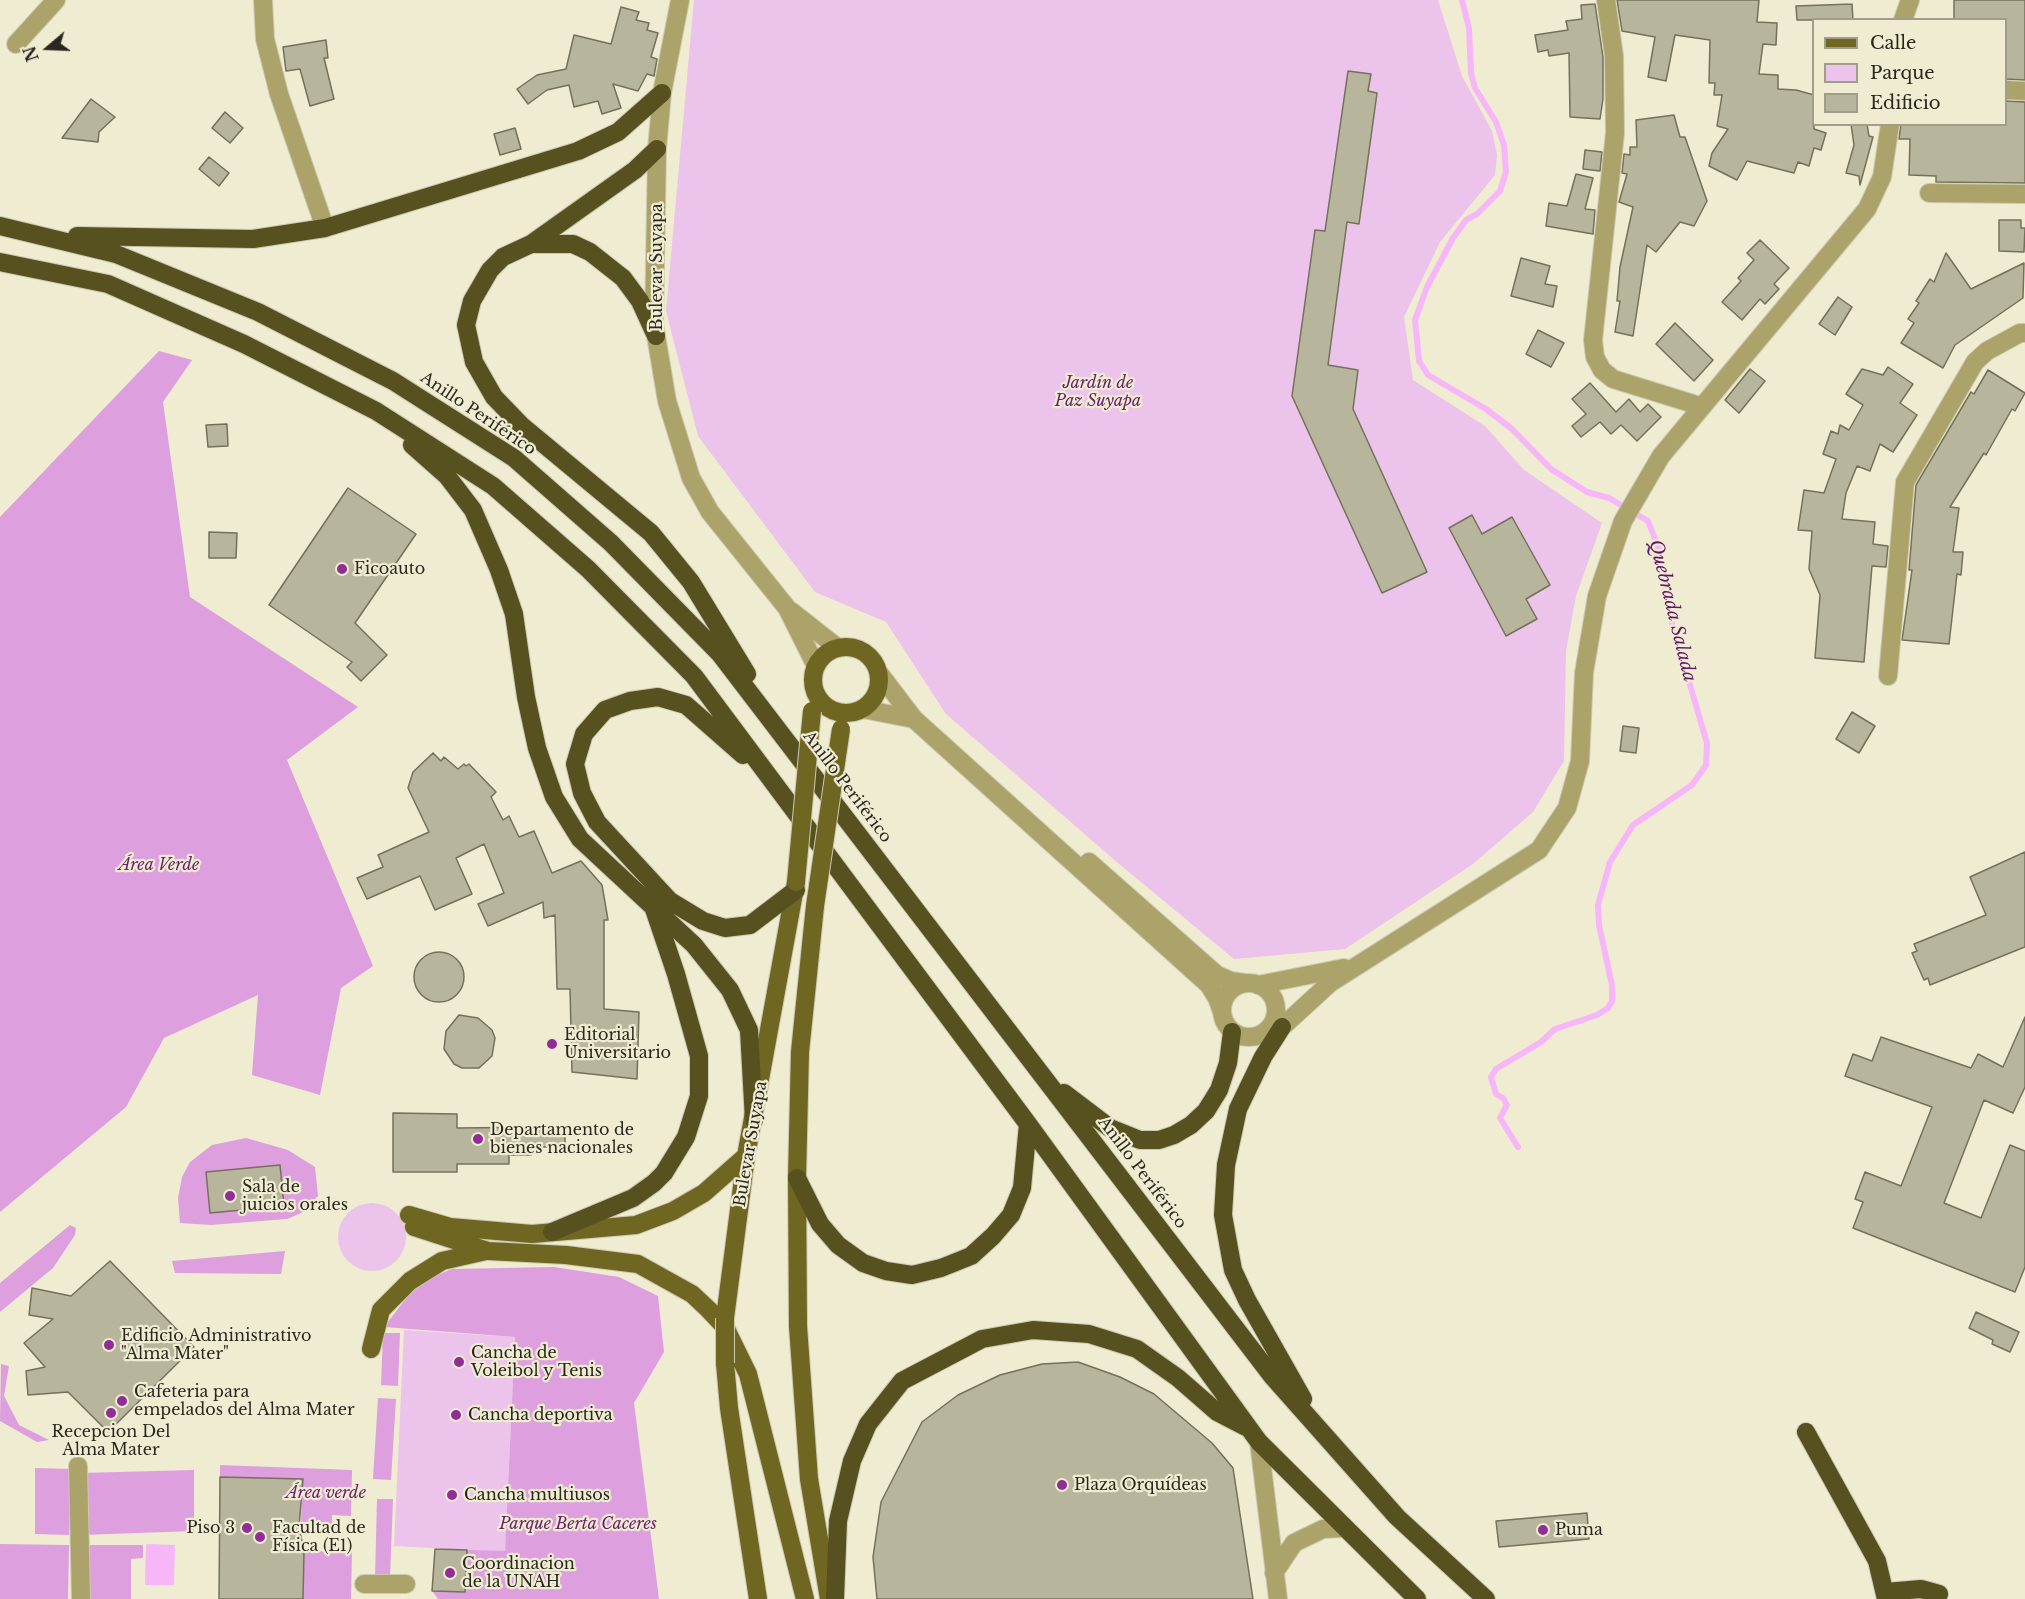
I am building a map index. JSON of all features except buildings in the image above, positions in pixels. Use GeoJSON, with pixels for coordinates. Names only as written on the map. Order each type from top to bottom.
{"type":"FeatureCollection","features":[{"type":"Feature","properties":{"kind":"highway"},"geometry":{"type":"LineString","coordinates":[[45,235],[170,240],[253,239],[325,228],[578,151],[618,132],[662,93]]}},
{"type":"Feature","properties":{"kind":"highway"},"geometry":{"type":"LineString","coordinates":[[657,149],[635,170],[531,244],[503,257],[490,270],[472,301],[466,325],[474,362],[495,397],[522,426],[651,533],[691,582],[781,733]]}},
{"type":"Feature","properties":{"kind":"highway","name":"Anillo Periférico"},"geometry":{"type":"LineString","coordinates":[[0,226],[45,235],[116,254],[258,312],[393,381],[514,458],[611,543],[720,654],[1272,1376],[1397,1517],[1486,1599]]}},
{"type":"Feature","properties":{"kind":"highway"},"geometry":{"type":"LineString","coordinates":[[531,244],[573,244],[590,252],[623,278],[640,301],[656,336]]}},
{"type":"Feature","properties":{"kind":"highway"},"geometry":{"type":"LineString","coordinates":[[0,262],[108,284],[243,344],[376,411],[493,486],[588,569],[694,676],[1028,1124],[1255,1436],[1343,1528],[1418,1599]]}},
{"type":"Feature","properties":{"kind":"highway"},"geometry":{"type":"LineString","coordinates":[[376,411],[447,476],[473,510],[499,570],[514,614],[526,697],[537,748],[554,796],[580,839],[694,945],[730,990],[749,1029],[754,1120]]}},
{"type":"Feature","properties":{"kind":"highway"},"geometry":{"type":"LineString","coordinates":[[775,783],[686,705],[658,697],[630,701],[605,710],[585,734],[575,764],[582,793],[597,822],[670,901],[703,921],[725,928],[750,925],[796,886]]}},
{"type":"Feature","properties":{"kind":"highway"},"geometry":{"type":"LineString","coordinates":[[552,1232],[633,1198],[654,1183],[664,1173],[686,1137],[699,1096],[699,1056],[654,907]]}},
{"type":"Feature","properties":{"kind":"highway"},"geometry":{"type":"LineString","coordinates":[[1275,1029],[1238,1109],[1226,1165],[1223,1215],[1233,1270],[1247,1300],[1324,1434]]}},
{"type":"Feature","properties":{"kind":"highway"},"geometry":{"type":"LineString","coordinates":[[1044,1077],[1110,1128],[1140,1140],[1159,1140],[1191,1125],[1206,1111],[1219,1090],[1228,1063],[1232,1032]]}},
{"type":"Feature","properties":{"kind":"highway"},"geometry":{"type":"LineString","coordinates":[[797,1178],[819,1224],[838,1245],[863,1263],[886,1271],[912,1275],[941,1269],[971,1256],[1011,1215],[1022,1188],[1028,1124]]}},
{"type":"Feature","properties":{"kind":"highway"},"geometry":{"type":"LineString","coordinates":[[836,1599],[838,1521],[852,1461],[868,1424],[902,1381],[982,1339],[1033,1330],[1089,1334],[1137,1348],[1178,1378],[1217,1412],[1255,1436]]}},
{"type":"Feature","properties":{"kind":"highway"},"geometry":{"type":"LineString","coordinates":[[1806,1432],[1877,1561],[1886,1596],[1921,1589],[1939,1594]]}},
{"type":"Feature","properties":{"kind":"main road"},"geometry":{"type":"LineString","coordinates":[[849,647],[868,655],[879,673],[877,694],[863,709],[842,721],[825,706],[814,690],[813,673],[822,657],[838,648],[849,647]]}},
{"type":"Feature","properties":{"kind":"main road","name":"Bulevar Suyapa"},"geometry":{"type":"LineString","coordinates":[[758,1599],[729,1408],[725,1363],[725,1318],[746,1156],[796,886],[814,690]]}},
{"type":"Feature","properties":{"kind":"main road"},"geometry":{"type":"LineString","coordinates":[[829,1599],[809,1479],[802,1408],[798,1326],[797,1178],[800,1052],[815,906],[842,721]]}},
{"type":"Feature","properties":{"kind":"main road"},"geometry":{"type":"LineString","coordinates":[[488,1251],[411,1221],[532,1234],[636,1225],[673,1211],[704,1193],[746,1156]]}},
{"type":"Feature","properties":{"kind":"main road"},"geometry":{"type":"LineString","coordinates":[[370,1349],[381,1310],[410,1281],[442,1261],[488,1251],[566,1255],[638,1264],[692,1294],[725,1328],[748,1374],[805,1599]]}},
{"type":"Feature","properties":{"kind":"street"},"geometry":{"type":"LineString","coordinates":[[16,44],[56,0]]}},
{"type":"Feature","properties":{"kind":"street"},"geometry":{"type":"LineString","coordinates":[[264,0],[265,39],[279,94],[325,228]]}},
{"type":"Feature","properties":{"kind":"street","name":"Bulevar Suyapa"},"geometry":{"type":"LineString","coordinates":[[680,0],[662,93],[657,149],[656,336],[667,401],[691,478],[710,512],[731,542],[787,608],[838,648]]}},
{"type":"Feature","properties":{"kind":"street"},"geometry":{"type":"LineString","coordinates":[[1606,0],[1614,56],[1615,133],[1593,340],[1595,357],[1602,370],[1613,380],[1701,406]]}},
{"type":"Feature","properties":{"kind":"street"},"geometry":{"type":"LineString","coordinates":[[1904,18],[1910,0]]}},
{"type":"Feature","properties":{"kind":"street"},"geometry":{"type":"LineString","coordinates":[[2007,90],[2025,91]]}},
{"type":"Feature","properties":{"kind":"street"},"geometry":{"type":"LineString","coordinates":[[879,673],[914,719],[1209,985],[1217,998],[1225,1023],[1232,1032],[1250,1038],[1275,1029],[1330,983],[1357,964],[1539,850],[1567,808],[1580,761],[1584,673],[1597,596],[1623,521],[1661,456],[1867,210],[1882,177],[1890,126]]}},
{"type":"Feature","properties":{"kind":"street"},"geometry":{"type":"LineString","coordinates":[[1929,193],[2025,194]]}},
{"type":"Feature","properties":{"kind":"street"},"geometry":{"type":"LineString","coordinates":[[1888,676],[1905,482],[1975,362],[1987,351],[2020,333],[2025,333]]}},
{"type":"Feature","properties":{"kind":"street","name":"Bulevar Suyapa"},"geometry":{"type":"LineString","coordinates":[[787,608],[816,666]]}},
{"type":"Feature","properties":{"kind":"street"},"geometry":{"type":"LineString","coordinates":[[863,709],[914,719]]}},
{"type":"Feature","properties":{"kind":"street"},"geometry":{"type":"LineString","coordinates":[[1009,807],[1018,806],[1027,809],[1217,975],[1231,981],[1252,984],[1287,981],[1357,964]]}},
{"type":"Feature","properties":{"kind":"street"},"geometry":{"type":"LineString","coordinates":[[1287,981],[1299,995],[1296,1013]]}},
{"type":"Feature","properties":{"kind":"street"},"geometry":{"type":"LineString","coordinates":[[1222,1012],[1228,993],[1252,984],[1268,991],[1274,1000],[1275,1029]]}},
{"type":"Feature","properties":{"kind":"street"},"geometry":{"type":"LineString","coordinates":[[1255,1436],[1278,1599]]}},
{"type":"Feature","properties":{"kind":"street"},"geometry":{"type":"LineString","coordinates":[[78,1466],[81,1599]]}},
{"type":"Feature","properties":{"kind":"street"},"geometry":{"type":"LineString","coordinates":[[1274,1573],[1294,1543],[1323,1529],[1343,1528]]}},
{"type":"Feature","properties":{"kind":"street"},"geometry":{"type":"LineString","coordinates":[[364,1584],[406,1584]]}},
{"type":"Feature","properties":{"kind":"green space","name":"Jardín de Paz Suyapa"},"geometry":{"type":"Polygon","coordinates":[[[694,0],[1438,0],[1462,76],[1492,131],[1497,155],[1495,175],[1440,242],[1404,317],[1413,380],[1485,426],[1524,470],[1602,523],[1576,596],[1566,651],[1564,761],[1533,812],[1473,864],[1345,949],[1234,959],[1118,863],[946,714],[886,622],[815,592],[698,436],[666,311],[694,0]]]}},
{"type":"Feature","properties":{"kind":"green space","name":"Área Verde"},"geometry":{"type":"Polygon","coordinates":[[[159,351],[192,360],[163,402],[190,597],[358,707],[287,760],[373,966],[341,988],[320,1095],[252,1075],[258,995],[164,1038],[126,1107],[0,1212],[0,517],[159,351]]]}},
{"type":"Feature","properties":{"kind":"green space"},"geometry":{"type":"Polygon","coordinates":[[[246,1138],[288,1150],[315,1167],[318,1196],[301,1213],[287,1219],[211,1225],[180,1223],[178,1198],[182,1177],[190,1162],[212,1145],[246,1138]]]}},
{"type":"Feature","properties":{"kind":"green space"},"geometry":{"type":"Polygon","coordinates":[[[372,1203],[385,1205],[396,1213],[404,1224],[406,1237],[404,1250],[396,1261],[385,1269],[372,1271],[359,1269],[348,1261],[340,1250],[338,1237],[340,1224],[348,1213],[359,1205],[372,1203]]]}},
{"type":"Feature","properties":{"kind":"green space"},"geometry":{"type":"Polygon","coordinates":[[[70,1225],[76,1228],[75,1235],[53,1268],[0,1312],[0,1283],[70,1225]]]}},
{"type":"Feature","properties":{"kind":"green space"},"geometry":{"type":"Polygon","coordinates":[[[285,1251],[281,1274],[175,1273],[172,1261],[285,1251]]]}},
{"type":"Feature","properties":{"kind":"green space","name":"Parque Berta Caceres"},"geometry":{"type":"Polygon","coordinates":[[[554,1267],[619,1277],[658,1296],[664,1352],[634,1403],[659,1599],[438,1599],[432,1591],[435,1549],[505,1551],[515,1337],[384,1327],[418,1283],[452,1269],[554,1267]]]}},
{"type":"Feature","properties":{"kind":"green space"},"geometry":{"type":"Polygon","coordinates":[[[404,1330],[515,1337],[505,1552],[394,1546],[404,1330]]]}},
{"type":"Feature","properties":{"kind":"green space"},"geometry":{"type":"Polygon","coordinates":[[[383,1333],[400,1333],[398,1386],[381,1385],[383,1333]]]}},
{"type":"Feature","properties":{"kind":"green space"},"geometry":{"type":"Polygon","coordinates":[[[1,1364],[9,1366],[4,1396],[19,1425],[49,1440],[37,1442],[0,1421],[1,1364]]]}},
{"type":"Feature","properties":{"kind":"green space","name":"Área Verde"},"geometry":{"type":"Polygon","coordinates":[[[378,1398],[396,1399],[391,1480],[373,1479],[378,1398]]]}},
{"type":"Feature","properties":{"kind":"green space","name":"Área verde"},"geometry":{"type":"Polygon","coordinates":[[[220,1465],[352,1470],[351,1516],[332,1515],[332,1527],[301,1526],[302,1479],[220,1477],[220,1465]]]}},
{"type":"Feature","properties":{"kind":"green space"},"geometry":{"type":"Polygon","coordinates":[[[35,1468],[72,1469],[69,1535],[35,1534],[35,1468]]]}},
{"type":"Feature","properties":{"kind":"green space"},"geometry":{"type":"Polygon","coordinates":[[[194,1470],[194,1531],[82,1535],[81,1473],[194,1470]]]}},
{"type":"Feature","properties":{"kind":"green space","name":"Área Verde"},"geometry":{"type":"Polygon","coordinates":[[[377,1499],[393,1499],[390,1578],[375,1578],[377,1499]]]}},
{"type":"Feature","properties":{"kind":"green space"},"geometry":{"type":"Polygon","coordinates":[[[0,1544],[69,1545],[68,1599],[0,1599],[0,1544]]]}},
{"type":"Feature","properties":{"kind":"green space"},"geometry":{"type":"Polygon","coordinates":[[[85,1545],[143,1545],[143,1558],[131,1559],[131,1599],[85,1599],[85,1545]]]}},
{"type":"Feature","properties":{"kind":"green space","name":"Área Verde"},"geometry":{"type":"Polygon","coordinates":[[[304,1551],[352,1552],[351,1599],[303,1599],[304,1551]]]}},
{"type":"Feature","properties":{"kind":"shaded area"},"geometry":{"type":"Polygon","coordinates":[[[146,1544],[175,1545],[174,1585],[145,1585],[146,1544]]]}},
{"type":"Feature","properties":{"kind":"waterway","name":"Quebrada Salada"},"geometry":{"type":"LineString","coordinates":[[1462,0],[1469,28],[1471,73],[1475,88],[1496,122],[1504,145],[1506,172],[1500,191],[1477,214],[1466,220],[1453,238],[1427,287],[1415,320],[1419,361],[1428,375],[1486,409],[1512,429],[1551,469],[1587,492],[1609,498],[1648,521],[1658,547],[1671,620],[1707,743],[1706,765],[1692,785],[1633,825],[1610,862],[1598,905],[1599,925],[1612,985],[1612,1001],[1608,1008],[1597,1015],[1555,1029],[1541,1042],[1496,1069],[1491,1077],[1496,1094],[1503,1098],[1507,1105],[1500,1118],[1518,1147]]}},
{"type":"Feature","properties":{"kind":"place","name":"Ficoauto"},"geometry":{"type":"Point","coordinates":[342,569]}},
{"type":"Feature","properties":{"kind":"place","name":"Editorial Universitario"},"geometry":{"type":"Point","coordinates":[552,1044]}},
{"type":"Feature","properties":{"kind":"place","name":"Departamento de bienes nacionales"},"geometry":{"type":"Point","coordinates":[478,1139]}},
{"type":"Feature","properties":{"kind":"place","name":"Sala de juicios orales"},"geometry":{"type":"Point","coordinates":[230,1196]}},
{"type":"Feature","properties":{"kind":"place","name":"Edificio Administrativo \"Alma Mater\""},"geometry":{"type":"Point","coordinates":[109,1345]}},
{"type":"Feature","properties":{"kind":"place","name":"Cancha de Voleibol y Tenis"},"geometry":{"type":"Point","coordinates":[459,1362]}},
{"type":"Feature","properties":{"kind":"place","name":"Cafeteria para empelados del Alma Mater"},"geometry":{"type":"Point","coordinates":[122,1401]}},
{"type":"Feature","properties":{"kind":"place","name":"Recepcion Del Alma Mater"},"geometry":{"type":"Point","coordinates":[111,1413]}},
{"type":"Feature","properties":{"kind":"place","name":"Cancha deportiva"},"geometry":{"type":"Point","coordinates":[456,1415]}},
{"type":"Feature","properties":{"kind":"place","name":"Plaza Orquídeas"},"geometry":{"type":"Point","coordinates":[1062,1485]}},
{"type":"Feature","properties":{"kind":"place","name":"Cancha multiusos"},"geometry":{"type":"Point","coordinates":[452,1495]}},
{"type":"Feature","properties":{"kind":"place","name":"Piso 3"},"geometry":{"type":"Point","coordinates":[247,1528]}},
{"type":"Feature","properties":{"kind":"place","name":"Puma"},"geometry":{"type":"Point","coordinates":[1543,1530]}},
{"type":"Feature","properties":{"kind":"place","name":"Facultad de Física (E1)"},"geometry":{"type":"Point","coordinates":[260,1537]}},
{"type":"Feature","properties":{"kind":"place","name":"Coordinacion de la UNAH"},"geometry":{"type":"Point","coordinates":[450,1573]}}]}
